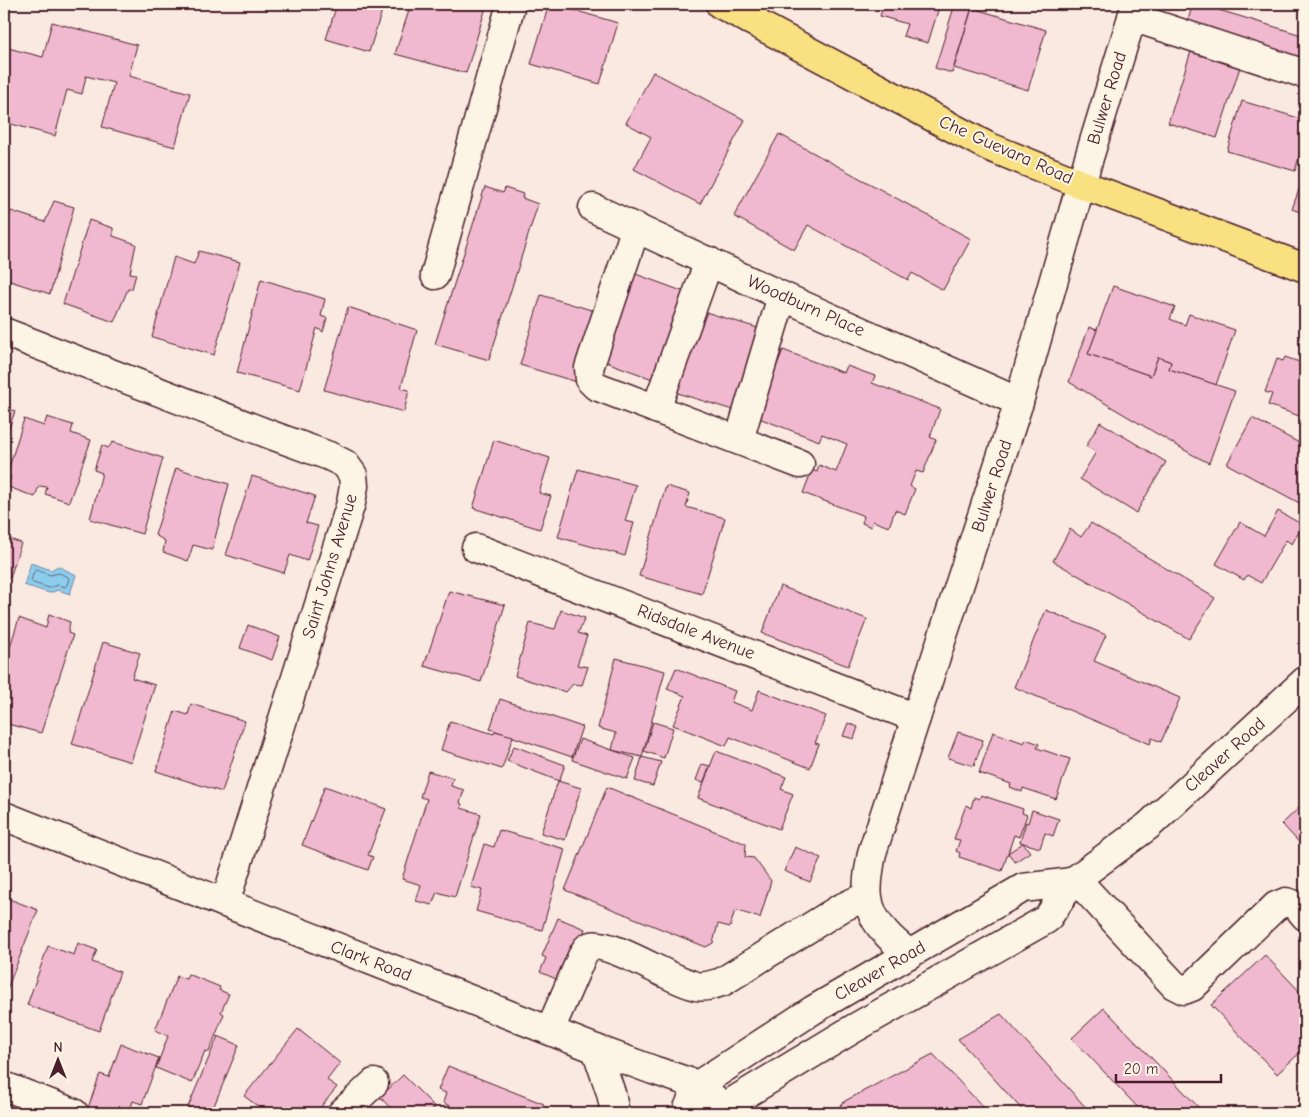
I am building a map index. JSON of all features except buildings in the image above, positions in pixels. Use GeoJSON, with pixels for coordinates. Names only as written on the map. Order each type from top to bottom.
{"type":"FeatureCollection","features":[{"type":"Feature","properties":{"kind":"main road","name":"Che Guevara Road"},"geometry":{"type":"LineString","coordinates":[[720,4],[752,12],[988,146],[1081,184],[1305,268]]}},
{"type":"Feature","properties":{"kind":"street"},"geometry":{"type":"LineString","coordinates":[[435,275],[511,4]]}},
{"type":"Feature","properties":{"kind":"street"},"geometry":{"type":"LineString","coordinates":[[1134,10],[1305,74]]}},
{"type":"Feature","properties":{"kind":"street","name":"Bulwer Road"},"geometry":{"type":"LineString","coordinates":[[909,954],[886,933],[872,916],[867,896],[868,874],[872,853],[1019,402],[1081,184],[1134,10]]}},
{"type":"Feature","properties":{"kind":"street","name":"Woodburn Place"},"geometry":{"type":"LineString","coordinates":[[593,208],[782,296],[1019,402]]}},
{"type":"Feature","properties":{"kind":"street"},"geometry":{"type":"LineString","coordinates":[[636,228],[589,368],[590,380],[596,386],[800,464]]}},
{"type":"Feature","properties":{"kind":"street"},"geometry":{"type":"LineString","coordinates":[[656,409],[709,261]]}},
{"type":"Feature","properties":{"kind":"street"},"geometry":{"type":"LineString","coordinates":[[739,440],[782,296]]}},
{"type":"Feature","properties":{"kind":"street","name":"Saint Johns Avenue"},"geometry":{"type":"LineString","coordinates":[[4,332],[329,456],[345,464],[353,475],[354,486],[351,503],[225,903]]}},
{"type":"Feature","properties":{"kind":"street","name":"Ridsdale Avenue"},"geometry":{"type":"LineString","coordinates":[[476,548],[916,718]]}},
{"type":"Feature","properties":{"kind":"street","name":"Cleaver Road"},"geometry":{"type":"LineString","coordinates":[[722,1111],[853,1029],[1047,919],[1074,881],[1148,826],[1305,681]]}},
{"type":"Feature","properties":{"kind":"street","name":"Clark Road"},"geometry":{"type":"LineString","coordinates":[[4,816],[596,1048],[653,1070],[698,1084],[722,1111]]}},
{"type":"Feature","properties":{"kind":"street"},"geometry":{"type":"LineString","coordinates":[[1074,881],[1174,985],[1184,990],[1192,988],[1276,906],[1286,902],[1296,906],[1305,916]]}},
{"type":"Feature","properties":{"kind":"street","name":"Cleaver Road"},"geometry":{"type":"LineString","coordinates":[[698,1084],[813,1010],[1023,888],[1074,881]]}},
{"type":"Feature","properties":{"kind":"street"},"geometry":{"type":"LineString","coordinates":[[550,1030],[586,948],[599,946],[620,952],[683,981],[698,986],[709,986],[722,982],[842,908],[867,896]]}},
{"type":"Feature","properties":{"kind":"street"},"geometry":{"type":"LineString","coordinates":[[596,1048],[611,1093],[615,1113]]}},
{"type":"Feature","properties":{"kind":"street"},"geometry":{"type":"LineString","coordinates":[[342,1113],[374,1083]]}},
{"type":"Feature","properties":{"kind":"street"},"geometry":{"type":"LineString","coordinates":[[686,1113],[698,1084]]}},
{"type":"Feature","properties":{"kind":"street"},"geometry":{"type":"LineString","coordinates":[[4,1086],[74,1113]]}},
{"type":"Feature","properties":{"kind":"water"},"geometry":{"type":"Polygon","coordinates":[[[31,563],[51,570],[58,566],[76,575],[70,594],[58,590],[49,593],[24,585],[31,563]]]}}]}
